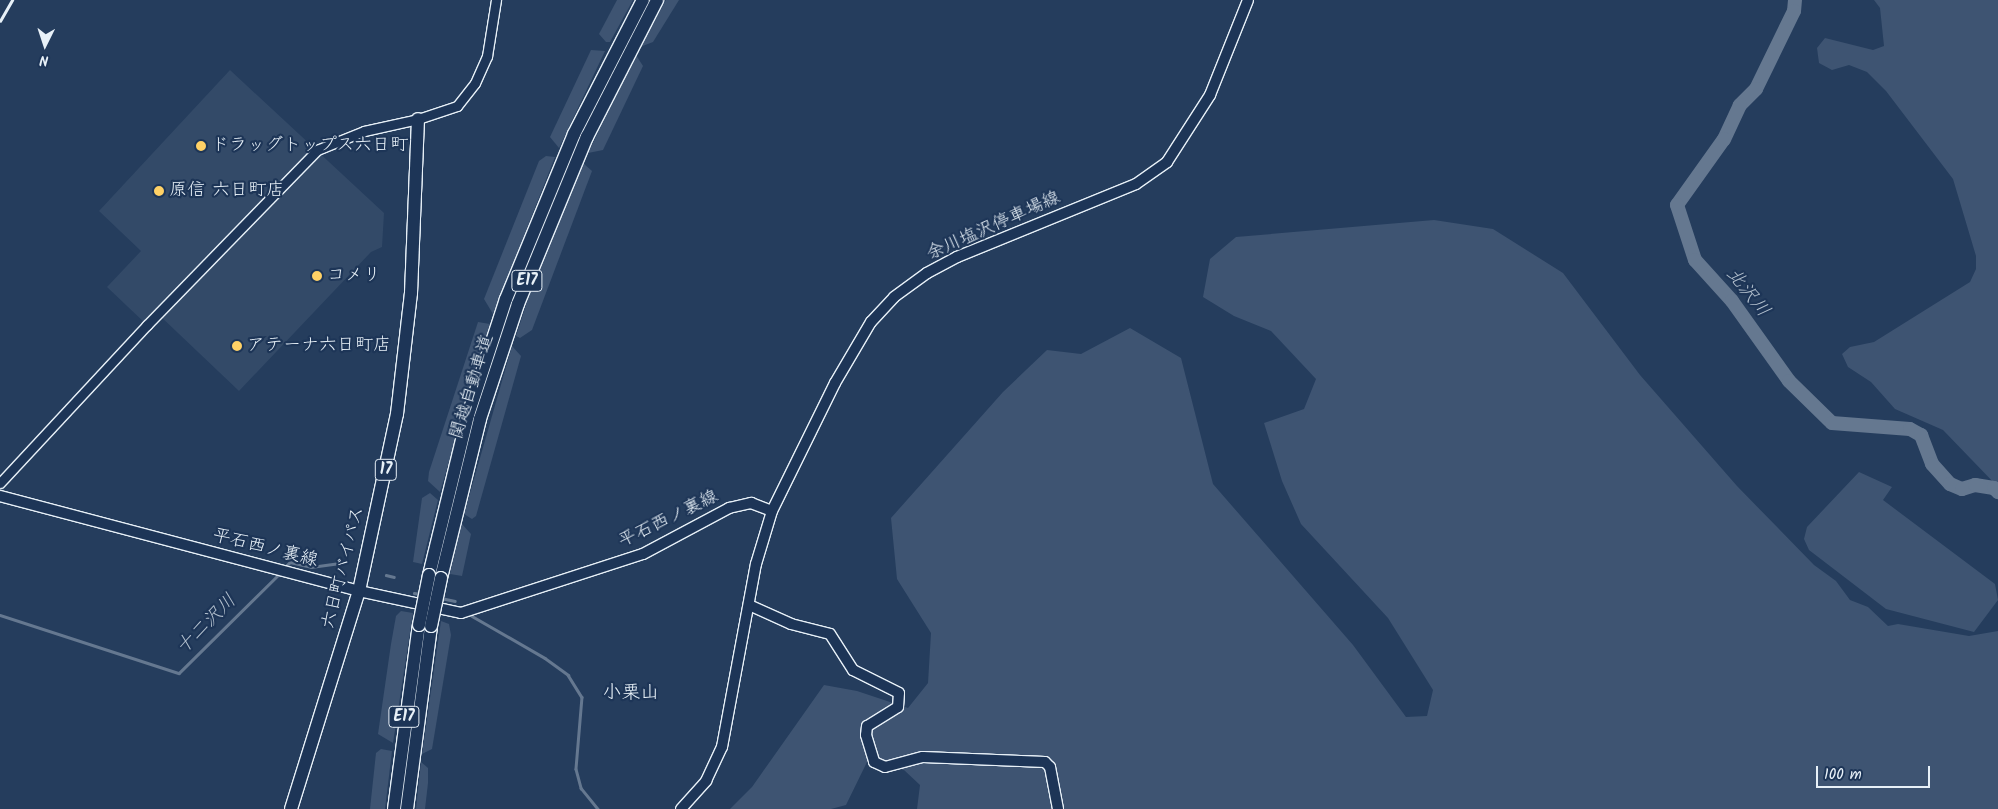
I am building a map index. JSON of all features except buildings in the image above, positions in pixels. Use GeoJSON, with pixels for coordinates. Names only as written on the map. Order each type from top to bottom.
{"type":"FeatureCollection","features":[{"type":"Feature","properties":{"kind":"highway","name":"関越自動車道"},"geometry":{"type":"LineString","coordinates":[[394,809],[425,626],[468,415],[506,299],[574,134],[643,0]]}},
{"type":"Feature","properties":{"kind":"highway","name":"関越自動車道"},"geometry":{"type":"LineString","coordinates":[[435,577],[478,428],[518,304],[587,137],[656,0]]}},
{"type":"Feature","properties":{"kind":"highway","name":"六日町バイパス"},"geometry":{"type":"LineString","coordinates":[[292,809],[359,590],[403,375],[411,285],[418,119]]}},
{"type":"Feature","properties":{"kind":"highway","name":"関越自動車道"},"geometry":{"type":"LineString","coordinates":[[407,809],[425,626]]}},
{"type":"Feature","properties":{"kind":"main road","name":"余川塩沢停車場線"},"geometry":{"type":"LineString","coordinates":[[750,606],[756,564],[772,511],[855,345],[894,297],[958,256],[1136,184],[1167,162],[1210,95],[1248,0]]}},
{"type":"Feature","properties":{"kind":"main road","name":"平石西ノ裏線"},"geometry":{"type":"LineString","coordinates":[[0,496],[359,590],[460,613],[643,554],[729,508],[751,503],[772,511]]}},
{"type":"Feature","properties":{"kind":"main road"},"geometry":{"type":"LineString","coordinates":[[681,809],[706,781],[722,747],[750,606],[791,624],[830,634],[853,670],[899,693],[898,707],[867,726],[866,735],[874,762],[885,767],[923,757],[1045,762],[1050,767],[1058,809]]}},
{"type":"Feature","properties":{"kind":"street"},"geometry":{"type":"LineString","coordinates":[[0,483],[147,325],[317,150],[364,131],[418,119],[456,106],[475,83],[487,56],[496,0]]}},
{"type":"Feature","properties":{"kind":"shaded area"},"geometry":{"type":"Polygon","coordinates":[[[617,0],[633,0],[610,42],[606,42],[599,34],[617,0]]]}},
{"type":"Feature","properties":{"kind":"shaded area"},"geometry":{"type":"Polygon","coordinates":[[[666,0],[679,0],[653,42],[640,47],[666,0]]]}},
{"type":"Feature","properties":{"kind":"shaded area"},"geometry":{"type":"Polygon","coordinates":[[[1874,0],[1998,0],[1998,487],[1943,430],[1895,409],[1871,382],[1848,367],[1842,354],[1850,347],[1874,342],[1970,282],[1976,269],[1976,256],[1953,179],[1886,91],[1867,72],[1849,65],[1832,70],[1819,63],[1817,48],[1825,38],[1873,50],[1884,46],[1880,8],[1874,0]]]}},
{"type":"Feature","properties":{"kind":"shaded area"},"geometry":{"type":"Polygon","coordinates":[[[591,50],[605,51],[559,148],[550,137],[591,50]]]}},
{"type":"Feature","properties":{"kind":"shaded area"},"geometry":{"type":"Polygon","coordinates":[[[636,55],[643,66],[603,150],[588,153],[636,55]]]}},
{"type":"Feature","properties":{"kind":"shaded area"},"geometry":{"type":"Polygon","coordinates":[[[230,70],[384,213],[382,247],[371,252],[239,391],[158,314],[147,325],[107,287],[141,251],[99,211],[230,70]]]}},
{"type":"Feature","properties":{"kind":"shaded area"},"geometry":{"type":"Polygon","coordinates":[[[546,156],[555,157],[493,314],[484,299],[539,161],[546,156]]]}},
{"type":"Feature","properties":{"kind":"shaded area"},"geometry":{"type":"Polygon","coordinates":[[[583,163],[592,171],[532,330],[520,338],[516,336],[528,299],[583,163]]]}},
{"type":"Feature","properties":{"kind":"shaded area"},"geometry":{"type":"Polygon","coordinates":[[[1434,220],[1493,229],[1563,273],[1640,375],[1737,486],[1814,565],[1836,581],[1850,600],[1868,607],[1888,626],[1898,624],[1969,636],[1998,631],[1998,809],[917,809],[920,785],[904,770],[868,760],[846,805],[831,809],[730,809],[752,787],[824,685],[857,691],[908,708],[928,683],[931,633],[897,579],[891,518],[1003,392],[1047,350],[1081,354],[1130,328],[1181,358],[1213,484],[1353,645],[1406,717],[1427,716],[1433,690],[1388,618],[1301,524],[1282,481],[1264,423],[1304,409],[1316,379],[1271,331],[1234,316],[1203,297],[1210,259],[1236,237],[1434,220]]]}},
{"type":"Feature","properties":{"kind":"shaded area"},"geometry":{"type":"Polygon","coordinates":[[[478,322],[490,324],[440,492],[428,481],[429,472],[478,322]]]}},
{"type":"Feature","properties":{"kind":"shaded area"},"geometry":{"type":"Polygon","coordinates":[[[512,346],[521,356],[476,516],[472,519],[464,514],[512,346]]]}},
{"type":"Feature","properties":{"kind":"shaded area"},"geometry":{"type":"Polygon","coordinates":[[[1859,472],[1892,487],[1883,500],[1995,584],[1998,600],[1974,632],[1886,609],[1809,550],[1804,539],[1807,527],[1859,472]]]}},
{"type":"Feature","properties":{"kind":"shaded area"},"geometry":{"type":"Polygon","coordinates":[[[430,493],[438,500],[422,564],[413,562],[422,498],[430,493]]]}},
{"type":"Feature","properties":{"kind":"shaded area"},"geometry":{"type":"Polygon","coordinates":[[[461,523],[471,534],[462,576],[450,574],[461,523]]]}},
{"type":"Feature","properties":{"kind":"shaded area"},"geometry":{"type":"Polygon","coordinates":[[[401,611],[413,613],[393,743],[378,734],[396,616],[401,611]]]}},
{"type":"Feature","properties":{"kind":"shaded area"},"geometry":{"type":"Polygon","coordinates":[[[441,621],[449,624],[451,635],[432,749],[422,754],[441,621]]]}},
{"type":"Feature","properties":{"kind":"shaded area"},"geometry":{"type":"Polygon","coordinates":[[[381,749],[392,751],[385,809],[370,809],[376,753],[381,749]]]}},
{"type":"Feature","properties":{"kind":"shaded area"},"geometry":{"type":"Polygon","coordinates":[[[421,762],[428,768],[428,783],[425,809],[416,809],[421,762]]]}},
{"type":"Feature","properties":{"kind":"waterway","name":"北沢川"},"geometry":{"type":"LineString","coordinates":[[1795,0],[1794,11],[1756,89],[1740,105],[1724,139],[1677,205],[1695,260],[1732,301],[1789,381],[1832,423],[1910,429],[1921,435],[1932,464],[1950,484],[1962,489],[1975,485],[1994,488],[1998,492]]}},
{"type":"Feature","properties":{"kind":"waterway","name":"十二沢川"},"geometry":{"type":"LineString","coordinates":[[285,567],[290,562],[311,567],[338,563]]}},
{"type":"Feature","properties":{"kind":"waterway","name":"十二沢川"},"geometry":{"type":"LineString","coordinates":[[0,615],[179,673],[280,573]]}},
{"type":"Feature","properties":{"kind":"waterway","name":"十二沢川"},"geometry":{"type":"LineString","coordinates":[[386,575],[394,577]]}},
{"type":"Feature","properties":{"kind":"waterway","name":"十二沢川"},"geometry":{"type":"LineString","coordinates":[[414,593],[421,594]]}},
{"type":"Feature","properties":{"kind":"waterway","name":"十二沢川"},"geometry":{"type":"LineString","coordinates":[[441,598],[455,601]]}},
{"type":"Feature","properties":{"kind":"waterway","name":"十二沢川"},"geometry":{"type":"LineString","coordinates":[[472,616],[545,658],[568,675],[582,697],[576,769],[581,788],[598,809]]}},
{"type":"Feature","properties":{"kind":"railway"},"geometry":{"type":"LineString","coordinates":[[0,21],[12,0]]}},
{"type":"Feature","properties":{"kind":"place","name":"ドラッグトップス六日町"},"geometry":{"type":"Point","coordinates":[201,146]}},
{"type":"Feature","properties":{"kind":"place","name":"原信 六日町店"},"geometry":{"type":"Point","coordinates":[159,191]}},
{"type":"Feature","properties":{"kind":"place","name":"コメリ"},"geometry":{"type":"Point","coordinates":[317,276]}},
{"type":"Feature","properties":{"kind":"place","name":"アテーナ六日町店"},"geometry":{"type":"Point","coordinates":[237,346]}},
{"type":"Feature","properties":{"kind":"district","name":"小栗山"},"geometry":{"type":"Point","coordinates":[631,694]}}]}
